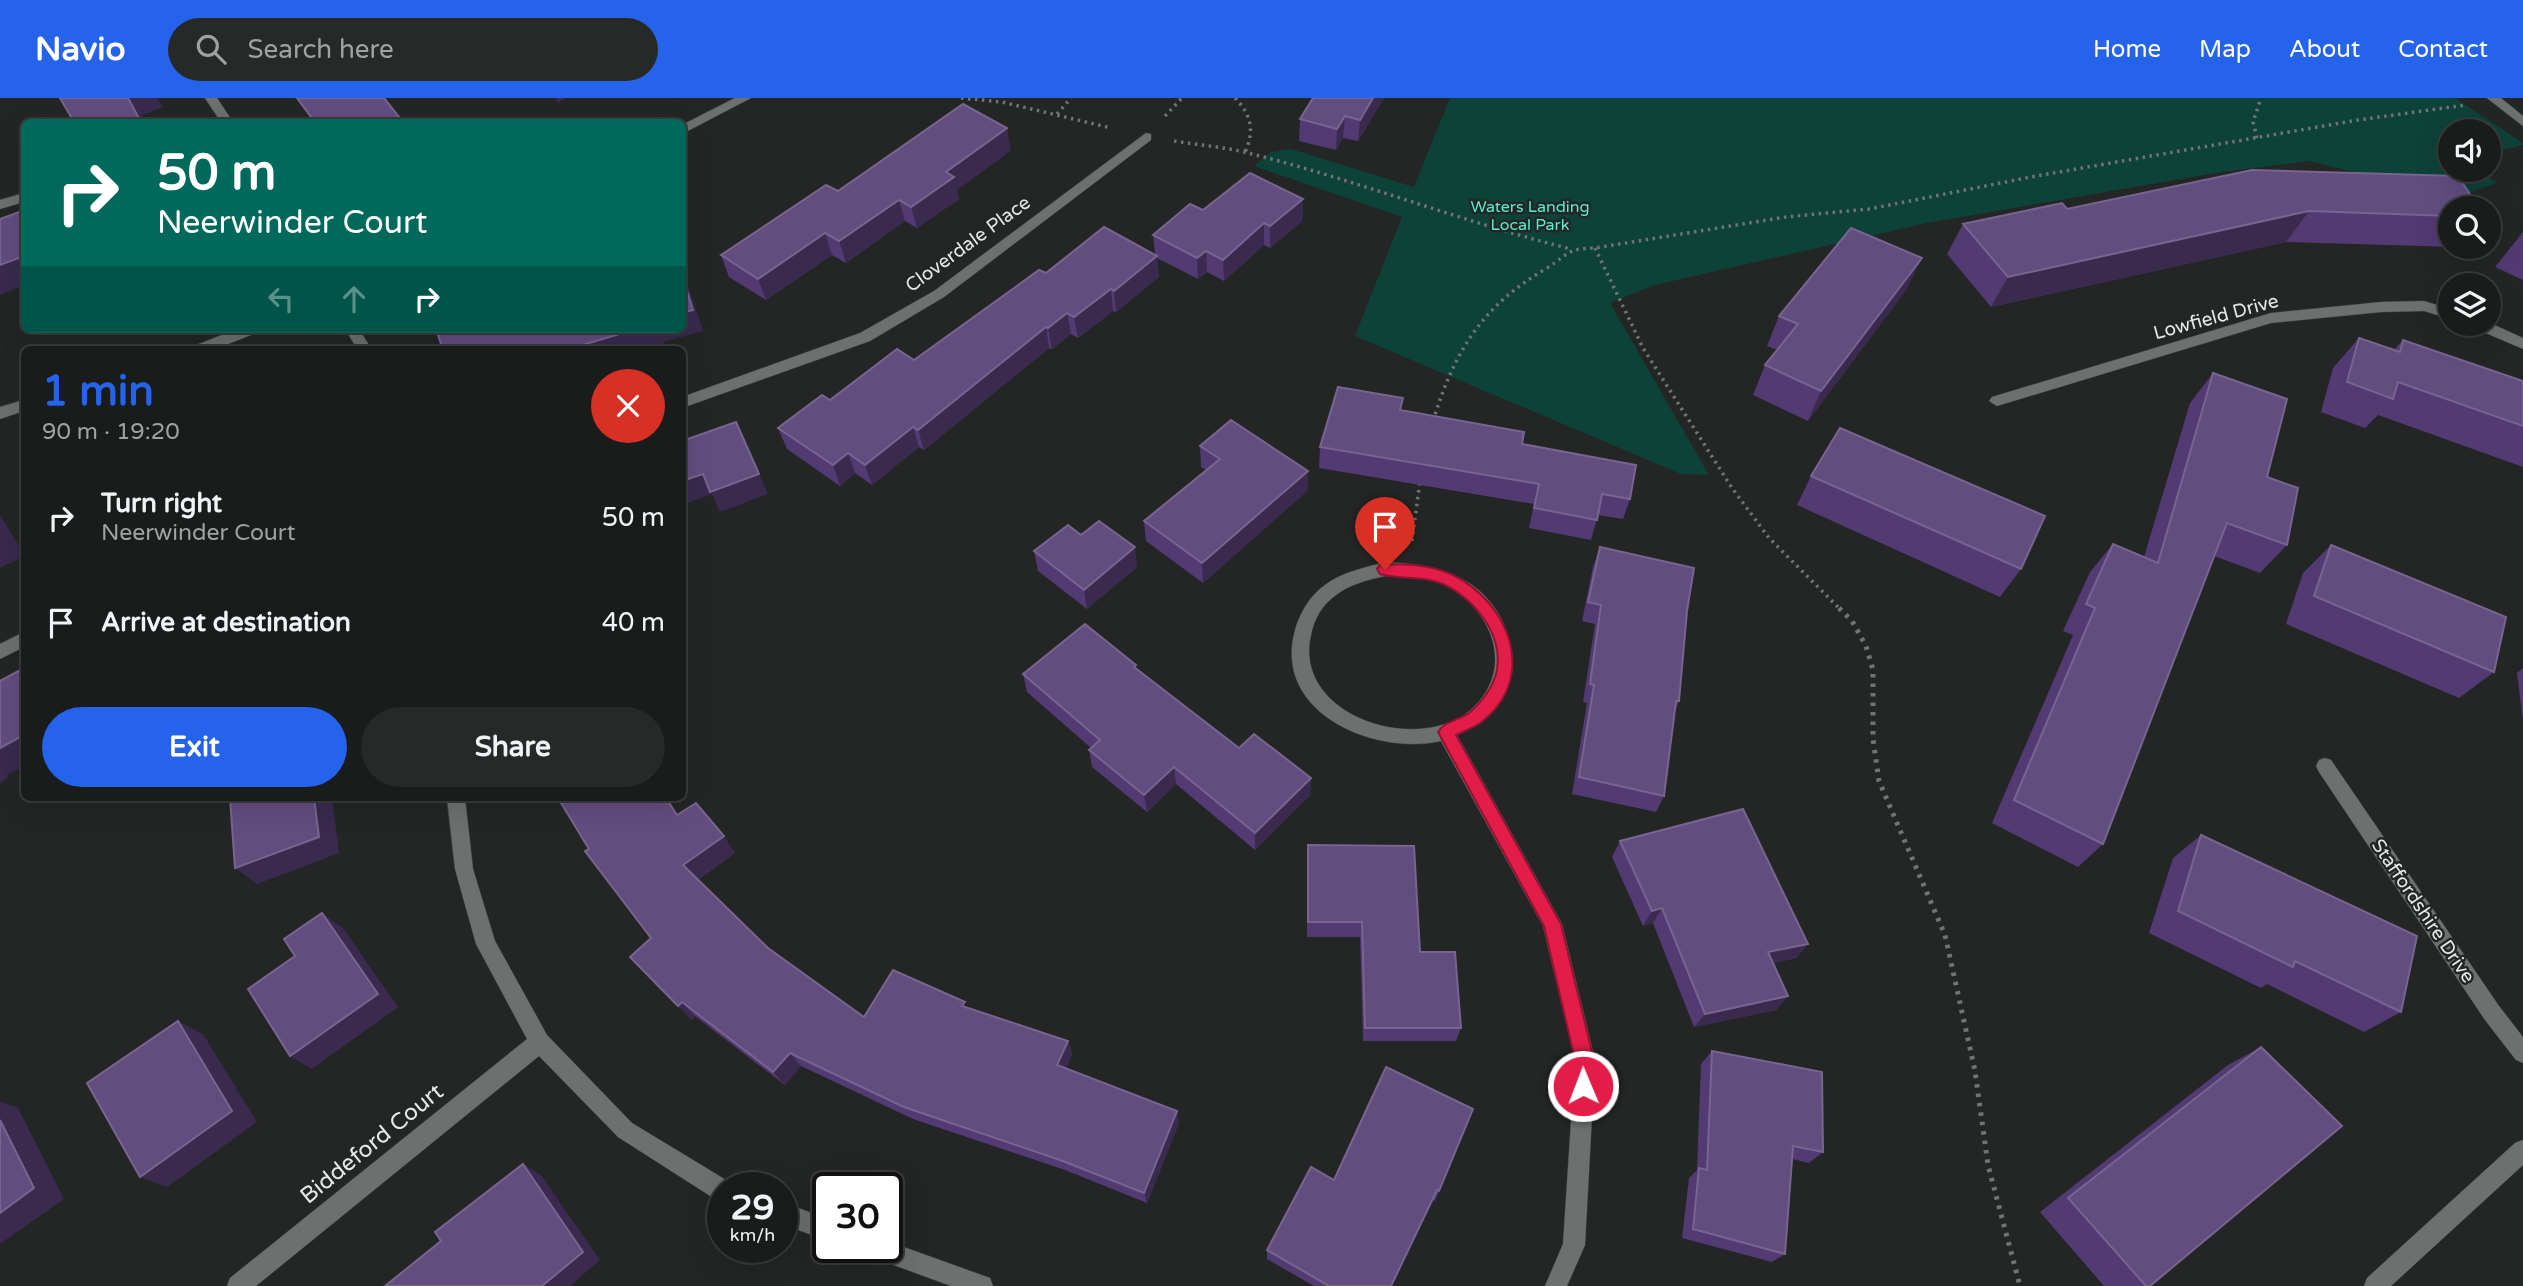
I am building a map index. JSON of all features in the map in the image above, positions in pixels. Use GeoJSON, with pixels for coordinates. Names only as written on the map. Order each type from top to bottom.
{"type":"FeatureCollection","features":[{"type":"Feature","properties":{"kind":"street"},"geometry":{"type":"LineString","coordinates":[[211,98],[225,119]]}},
{"type":"Feature","properties":{"kind":"street"},"geometry":{"type":"LineString","coordinates":[[686,128],[745,98]]}},
{"type":"Feature","properties":{"kind":"street"},"geometry":{"type":"LineString","coordinates":[[2495,99],[2523,122]]}},
{"type":"Feature","properties":{"kind":"street","name":"Cloverdale Place"},"geometry":{"type":"LineString","coordinates":[[686,402],[865,337],[918,307],[939,294],[1146,137]]}},
{"type":"Feature","properties":{"kind":"street"},"geometry":{"type":"LineString","coordinates":[[0,205],[21,198]]}},
{"type":"Feature","properties":{"kind":"street","name":"Lowfield Drive"},"geometry":{"type":"LineString","coordinates":[[1997,401],[2272,318],[2381,307],[2424,306],[2438,310]]}},
{"type":"Feature","properties":{"kind":"street"},"geometry":{"type":"LineString","coordinates":[[209,346],[241,333]]}},
{"type":"Feature","properties":{"kind":"street"},"geometry":{"type":"LineString","coordinates":[[2501,334],[2523,344]]}},
{"type":"Feature","properties":{"kind":"street"},"geometry":{"type":"LineString","coordinates":[[0,414],[21,407]]}},
{"type":"Feature","properties":{"kind":"street"},"geometry":{"type":"LineString","coordinates":[[1385,569],[1407,570],[1447,579],[1473,595],[1493,617],[1504,643],[1505,670],[1495,696],[1475,718],[1446,732],[1415,738],[1382,736],[1352,726],[1326,708],[1308,685],[1300,660],[1301,635],[1311,611],[1329,591],[1354,577],[1385,569]]}},
{"type":"Feature","properties":{"kind":"street"},"geometry":{"type":"LineString","coordinates":[[0,652],[21,641]]}},
{"type":"Feature","properties":{"kind":"street"},"geometry":{"type":"LineString","coordinates":[[1446,732],[1552,924],[1585,1060],[1574,1245],[1556,1286]]}},
{"type":"Feature","properties":{"kind":"street","name":"Staffordshire Drive"},"geometry":{"type":"LineString","coordinates":[[2325,766],[2492,1013],[2523,1053]]}},
{"type":"Feature","properties":{"kind":"street"},"geometry":{"type":"LineString","coordinates":[[456,801],[464,869],[486,944],[540,1042],[625,1130],[707,1182]]}},
{"type":"Feature","properties":{"kind":"street","name":"Biddeford Court"},"geometry":{"type":"LineString","coordinates":[[238,1286],[540,1042]]}},
{"type":"Feature","properties":{"kind":"street"},"geometry":{"type":"LineString","coordinates":[[2375,1286],[2523,1151]]}},
{"type":"Feature","properties":{"kind":"street"},"geometry":{"type":"LineString","coordinates":[[903,1257],[982,1286]]}},
{"type":"Feature","properties":{"kind":"path"},"geometry":{"type":"LineString","coordinates":[[961,98],[1002,102],[1146,137],[1245,152],[1312,170],[1465,222],[1571,249],[1595,248],[1786,217],[1869,209],[2036,176],[2495,99]]}},
{"type":"Feature","properties":{"kind":"path"},"geometry":{"type":"LineString","coordinates":[[1057,114],[1070,98]]}},
{"type":"Feature","properties":{"kind":"path"},"geometry":{"type":"LineString","coordinates":[[1235,98],[1250,115],[1252,130],[1245,152]]}},
{"type":"Feature","properties":{"kind":"path"},"geometry":{"type":"LineString","coordinates":[[2257,138],[2253,122],[2261,98]]}},
{"type":"Feature","properties":{"kind":"path"},"geometry":{"type":"LineString","coordinates":[[1595,248],[1643,348],[1725,477],[1769,538],[1852,621],[1866,646],[1873,670],[1873,739],[1879,781],[1945,935],[1975,1072],[1988,1165],[2020,1286]]}},
{"type":"Feature","properties":{"kind":"path"},"geometry":{"type":"LineString","coordinates":[[1431,430],[1441,392],[1458,352],[1472,328],[1494,305],[1528,279],[1563,258],[1571,249]]}},
{"type":"Feature","properties":{"kind":"path"},"geometry":{"type":"LineString","coordinates":[[1407,570],[1420,480]]}},
{"type":"Feature","properties":{"kind":"green space","name":"Waters Landing Local Park"},"geometry":{"type":"Polygon","coordinates":[[[1450,98],[2455,98],[2487,119],[2438,119],[2438,182],[2497,183],[2452,196],[2309,161],[2222,172],[1927,223],[1655,285],[1610,303],[1709,475],[1681,474],[1355,336],[1402,217],[1254,166],[1271,152],[1291,149],[1414,187],[1450,98]]]}},
{"type":"Feature","properties":{"kind":"green space","name":"Waters Landing Local Park"},"geometry":{"type":"Polygon","coordinates":[[[2501,128],[2523,143],[2501,150],[2501,128]]]}},
{"type":"Feature","properties":{"kind":"building"},"geometry":{"type":"Polygon","coordinates":[[[60,98],[128,98],[139,119],[72,119],[60,98]]]}},
{"type":"Feature","properties":{"kind":"building"},"geometry":{"type":"Polygon","coordinates":[[[297,98],[384,98],[401,119],[313,119],[297,98]]]}},
{"type":"Feature","properties":{"kind":"building"},"geometry":{"type":"Polygon","coordinates":[[[1313,98],[1373,98],[1360,120],[1345,116],[1337,129],[1300,119],[1313,98]]]}},
{"type":"Feature","properties":{"kind":"building"},"geometry":{"type":"Polygon","coordinates":[[[963,104],[1007,128],[946,172],[954,177],[911,207],[899,200],[839,241],[825,233],[758,279],[721,255],[826,185],[838,191],[963,104]]]}},
{"type":"Feature","properties":{"kind":"building"},"geometry":{"type":"Polygon","coordinates":[[[2252,170],[2438,175],[2438,182],[2462,182],[2471,196],[2438,196],[2438,216],[2309,211],[2008,277],[1963,224],[2062,203],[2067,209],[2252,170]]]}},
{"type":"Feature","properties":{"kind":"building"},"geometry":{"type":"Polygon","coordinates":[[[1250,173],[1303,199],[1270,226],[1264,223],[1223,260],[1206,251],[1197,258],[1153,235],[1190,204],[1203,210],[1250,173]]]}},
{"type":"Feature","properties":{"kind":"building"},"geometry":{"type":"Polygon","coordinates":[[[21,211],[21,257],[0,265],[0,219],[21,211]]]}},
{"type":"Feature","properties":{"kind":"building"},"geometry":{"type":"Polygon","coordinates":[[[1104,227],[1157,256],[1114,291],[1111,289],[1074,317],[1067,313],[1046,327],[918,430],[913,427],[865,465],[848,453],[833,465],[778,428],[822,395],[830,400],[897,349],[914,360],[1039,270],[1046,273],[1104,227]]]}},
{"type":"Feature","properties":{"kind":"building"},"geometry":{"type":"Polygon","coordinates":[[[1851,228],[1922,258],[1821,391],[1765,365],[1798,324],[1779,316],[1851,228]]]}},
{"type":"Feature","properties":{"kind":"building"},"geometry":{"type":"Polygon","coordinates":[[[686,288],[693,310],[686,312],[686,288]]]}},
{"type":"Feature","properties":{"kind":"building"},"geometry":{"type":"Polygon","coordinates":[[[623,333],[579,346],[442,346],[438,335],[623,333]]]}},
{"type":"Feature","properties":{"kind":"building"},"geometry":{"type":"Polygon","coordinates":[[[2359,338],[2400,352],[2403,340],[2523,381],[2523,426],[2398,382],[2393,399],[2347,382],[2359,338]]]}},
{"type":"Feature","properties":{"kind":"building"},"geometry":{"type":"Polygon","coordinates":[[[2213,373],[2287,399],[2267,477],[2298,488],[2287,545],[2227,523],[2103,844],[2014,800],[2095,608],[2086,604],[2113,544],[2158,563],[2213,373]]]}},
{"type":"Feature","properties":{"kind":"building"},"geometry":{"type":"Polygon","coordinates":[[[1338,387],[1403,398],[1400,410],[1524,432],[1522,444],[1636,465],[1630,499],[1602,494],[1597,520],[1534,508],[1539,484],[1320,447],[1338,387]]]}},
{"type":"Feature","properties":{"kind":"building"},"geometry":{"type":"Polygon","coordinates":[[[1231,420],[1308,471],[1202,563],[1144,521],[1220,459],[1200,446],[1231,420]]]}},
{"type":"Feature","properties":{"kind":"building"},"geometry":{"type":"Polygon","coordinates":[[[736,422],[759,474],[710,492],[703,474],[686,480],[686,440],[736,422]]]}},
{"type":"Feature","properties":{"kind":"building"},"geometry":{"type":"Polygon","coordinates":[[[1840,428],[2045,516],[2021,569],[1811,476],[1840,428]]]}},
{"type":"Feature","properties":{"kind":"building"},"geometry":{"type":"Polygon","coordinates":[[[1099,521],[1135,547],[1084,590],[1034,551],[1068,525],[1081,535],[1099,521]]]}},
{"type":"Feature","properties":{"kind":"building"},"geometry":{"type":"Polygon","coordinates":[[[2331,545],[2506,617],[2494,672],[2314,596],[2331,545]]]}},
{"type":"Feature","properties":{"kind":"building"},"geometry":{"type":"Polygon","coordinates":[[[1600,547],[1694,568],[1687,611],[1679,701],[1676,701],[1664,796],[1579,777],[1594,685],[1590,684],[1601,605],[1588,602],[1600,547]]]}},
{"type":"Feature","properties":{"kind":"building"},"geometry":{"type":"Polygon","coordinates":[[[1085,624],[1136,665],[1134,667],[1239,748],[1254,734],[1311,778],[1255,833],[1174,767],[1144,795],[1089,750],[1100,740],[1023,674],[1085,624]]]}},
{"type":"Feature","properties":{"kind":"building"},"geometry":{"type":"Polygon","coordinates":[[[21,670],[21,737],[0,748],[0,681],[21,670]]]}},
{"type":"Feature","properties":{"kind":"building"},"geometry":{"type":"Polygon","coordinates":[[[230,801],[314,801],[319,837],[235,868],[230,801]]]}},
{"type":"Feature","properties":{"kind":"building"},"geometry":{"type":"Polygon","coordinates":[[[560,801],[668,801],[677,815],[696,803],[724,836],[683,865],[768,948],[864,1017],[893,970],[965,1002],[962,1006],[1068,1041],[1057,1065],[1177,1111],[1144,1193],[1060,1160],[904,1107],[790,1053],[773,1072],[682,1002],[678,1006],[630,957],[651,938],[585,851],[589,849],[560,801]]]}},
{"type":"Feature","properties":{"kind":"building"},"geometry":{"type":"Polygon","coordinates":[[[1743,809],[1808,944],[1768,952],[1788,996],[1705,1014],[1662,908],[1652,911],[1620,841],[1743,809]]]}},
{"type":"Feature","properties":{"kind":"building"},"geometry":{"type":"Polygon","coordinates":[[[2201,835],[2417,936],[2401,1012],[2295,961],[2293,967],[2178,911],[2201,835]]]}},
{"type":"Feature","properties":{"kind":"building"},"geometry":{"type":"Polygon","coordinates":[[[1308,845],[1414,846],[1420,952],[1455,952],[1461,1028],[1365,1028],[1362,922],[1308,922],[1308,845]]]}},
{"type":"Feature","properties":{"kind":"building"},"geometry":{"type":"Polygon","coordinates":[[[322,913],[378,994],[290,1056],[248,989],[295,956],[284,939],[322,913]]]}},
{"type":"Feature","properties":{"kind":"building"},"geometry":{"type":"Polygon","coordinates":[[[178,1021],[232,1111],[140,1177],[87,1083],[178,1021]]]}},
{"type":"Feature","properties":{"kind":"building"},"geometry":{"type":"Polygon","coordinates":[[[2261,1047],[2342,1126],[2150,1286],[2146,1286],[2068,1198],[2261,1047]]]}},
{"type":"Feature","properties":{"kind":"building"},"geometry":{"type":"Polygon","coordinates":[[[1712,1051],[1822,1072],[1823,1152],[1793,1146],[1785,1254],[1693,1229],[1699,1168],[1707,1170],[1712,1051]]]}},
{"type":"Feature","properties":{"kind":"building"},"geometry":{"type":"Polygon","coordinates":[[[1386,1067],[1473,1109],[1439,1191],[1437,1190],[1391,1286],[1329,1286],[1267,1250],[1311,1167],[1334,1180],[1386,1067]]]}},
{"type":"Feature","properties":{"kind":"building"},"geometry":{"type":"Polygon","coordinates":[[[0,1120],[34,1188],[0,1213],[0,1120]]]}},
{"type":"Feature","properties":{"kind":"building"},"geometry":{"type":"Polygon","coordinates":[[[523,1164],[583,1252],[542,1286],[385,1286],[441,1241],[435,1232],[523,1164]]]}},
{"type":"Feature","properties":{"kind":"route"},"geometry":{"type":"LineString","coordinates":[[1385,569],[1416,570],[1447,579],[1473,595],[1493,617],[1504,643],[1505,670],[1495,696],[1475,718],[1446,732],[1552,924],[1585,1060],[1583,1086]]}}]}
